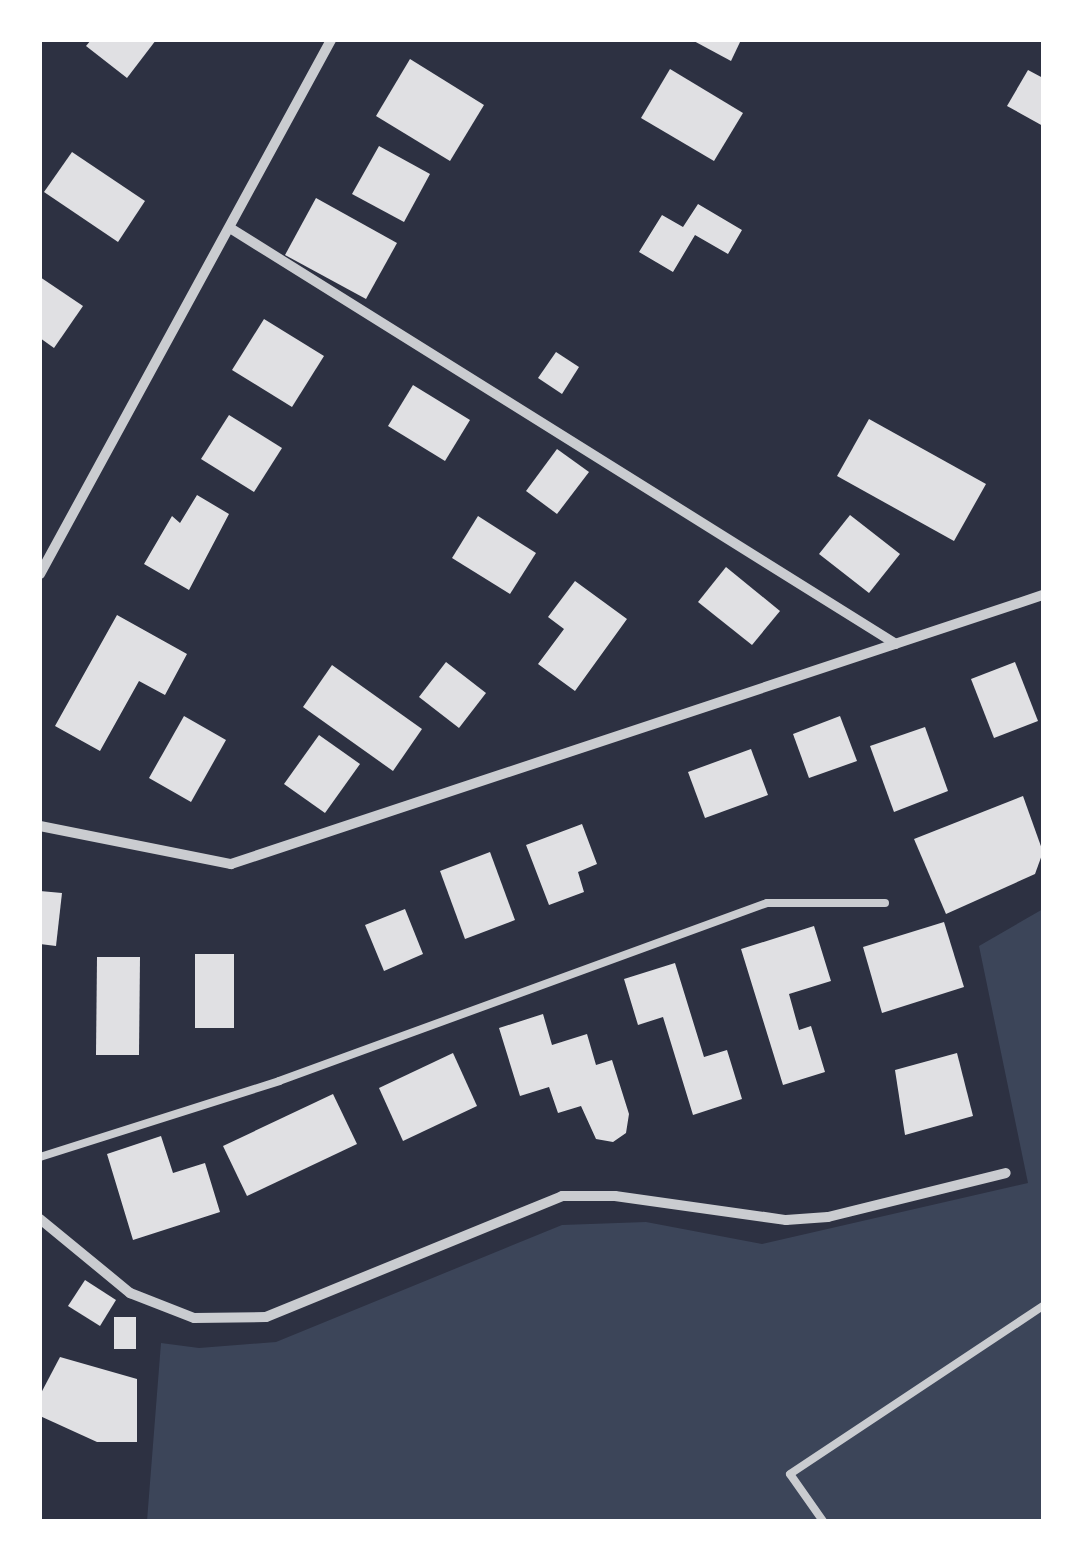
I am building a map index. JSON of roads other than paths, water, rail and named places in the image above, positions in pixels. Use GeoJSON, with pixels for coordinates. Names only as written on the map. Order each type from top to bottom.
{"type":"FeatureCollection","features":[{"type":"Feature","properties":{"kind":"street"},"geometry":{"type":"LineString","coordinates":[[40,574],[331,40]]}},
{"type":"Feature","properties":{"kind":"street"},"geometry":{"type":"LineString","coordinates":[[230,228],[896,644]]}},
{"type":"Feature","properties":{"kind":"street"},"geometry":{"type":"LineString","coordinates":[[40,826],[231,864],[1043,595]]}},
{"type":"Feature","properties":{"kind":"street"},"geometry":{"type":"LineString","coordinates":[[40,1219],[130,1292],[194,1318],[266,1317],[562,1196],[615,1196],[786,1220],[828,1217],[1006,1174]]}},
{"type":"Feature","properties":{"kind":"lane"},"geometry":{"type":"LineString","coordinates":[[40,1157],[279,1081],[767,903],[885,903]]}},
{"type":"Feature","properties":{"kind":"lane"},"geometry":{"type":"LineString","coordinates":[[822,1521],[790,1474],[1043,1306]]}}]}
